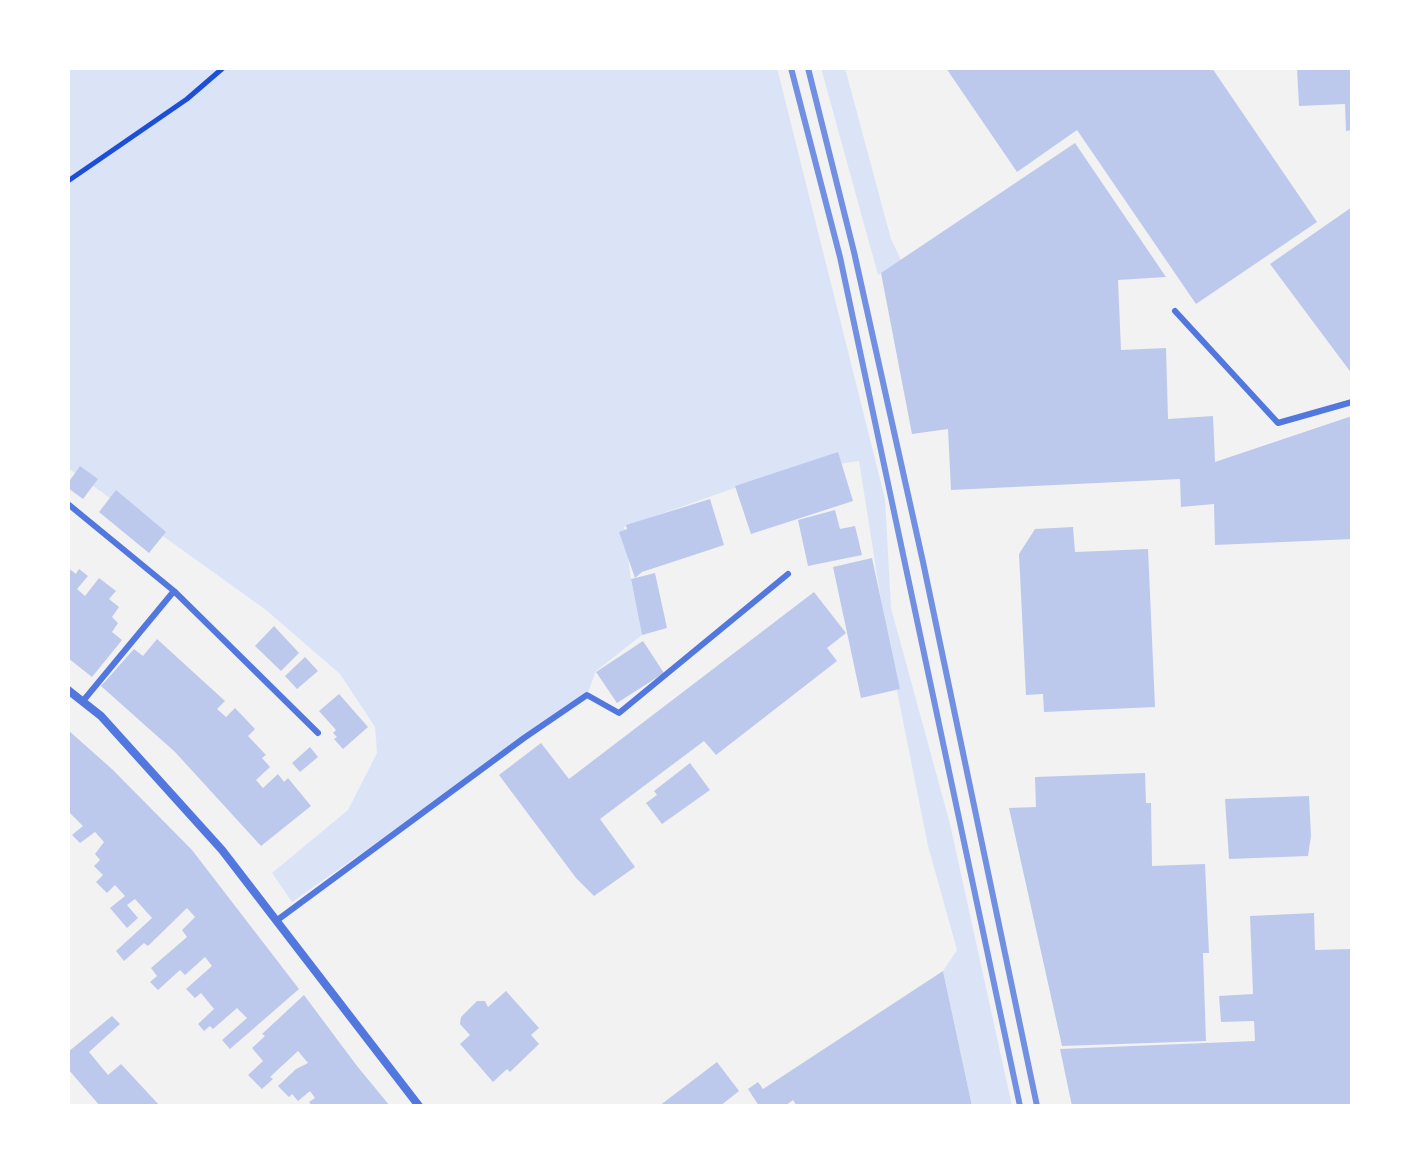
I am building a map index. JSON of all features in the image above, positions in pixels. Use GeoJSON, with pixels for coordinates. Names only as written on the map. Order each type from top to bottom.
{"type":"FeatureCollection","features":[{"type":"Feature","properties":{"kind":"street"},"geometry":{"type":"LineString","coordinates":[[68,690],[101,716],[222,850],[419,1106]]}},
{"type":"Feature","properties":{"kind":"lane"},"geometry":{"type":"LineString","coordinates":[[1175,311],[1278,423],[1352,402]]}},
{"type":"Feature","properties":{"kind":"lane"},"geometry":{"type":"LineString","coordinates":[[68,504],[174,591],[318,733]]}},
{"type":"Feature","properties":{"kind":"lane"},"geometry":{"type":"LineString","coordinates":[[276,921],[587,695],[619,713],[788,574]]}},
{"type":"Feature","properties":{"kind":"lane"},"geometry":{"type":"LineString","coordinates":[[83,701],[174,591]]}},
{"type":"Feature","properties":{"kind":"path"},"geometry":{"type":"LineString","coordinates":[[68,181],[187,99],[223,68]]}},
{"type":"Feature","properties":{"kind":"shaded area"},"geometry":{"type":"Polygon","coordinates":[[[68,68],[777,68],[885,499],[891,608],[950,824],[1012,1106],[972,1106],[943,971],[957,950],[928,846],[889,651],[859,461],[777,473],[624,527],[642,635],[596,671],[587,695],[292,902],[272,873],[348,810],[377,753],[375,727],[340,674],[266,610],[68,468],[68,68]]]}},
{"type":"Feature","properties":{"kind":"shaded area"},"geometry":{"type":"Polygon","coordinates":[[[821,68],[845,68],[891,239],[902,262],[878,275],[821,68]]]}},
{"type":"Feature","properties":{"kind":"building"},"geometry":{"type":"Polygon","coordinates":[[[946,68],[1212,68],[1317,222],[1196,304],[1077,130],[1017,172],[946,68]]]}},
{"type":"Feature","properties":{"kind":"building"},"geometry":{"type":"Polygon","coordinates":[[[1297,68],[1352,68],[1352,130],[1346,131],[1345,104],[1299,106],[1297,68]]]}},
{"type":"Feature","properties":{"kind":"building"},"geometry":{"type":"Polygon","coordinates":[[[1075,143],[1166,277],[1118,280],[1121,350],[1166,348],[1168,419],[1213,416],[1215,462],[1352,416],[1352,539],[1215,545],[1214,504],[1181,507],[1180,479],[951,490],[948,429],[912,434],[881,273],[1075,143]]]}},
{"type":"Feature","properties":{"kind":"building"},"geometry":{"type":"Polygon","coordinates":[[[1352,207],[1352,374],[1270,264],[1352,207]]]}},
{"type":"Feature","properties":{"kind":"building"},"geometry":{"type":"Polygon","coordinates":[[[838,452],[853,501],[751,534],[735,486],[838,452]]]}},
{"type":"Feature","properties":{"kind":"building"},"geometry":{"type":"Polygon","coordinates":[[[80,466],[98,479],[83,499],[68,488],[80,466]]]}},
{"type":"Feature","properties":{"kind":"building"},"geometry":{"type":"Polygon","coordinates":[[[116,490],[166,532],[149,553],[99,512],[116,490]]]}},
{"type":"Feature","properties":{"kind":"building"},"geometry":{"type":"Polygon","coordinates":[[[710,499],[724,545],[642,572],[635,578],[619,532],[627,529],[626,525],[710,499]]]}},
{"type":"Feature","properties":{"kind":"building"},"geometry":{"type":"Polygon","coordinates":[[[835,510],[840,529],[855,526],[862,555],[808,566],[798,520],[835,510]]]}},
{"type":"Feature","properties":{"kind":"building"},"geometry":{"type":"Polygon","coordinates":[[[1073,527],[1075,552],[1148,549],[1155,707],[1044,712],[1043,694],[1026,695],[1019,554],[1035,529],[1073,527]]]}},
{"type":"Feature","properties":{"kind":"building"},"geometry":{"type":"Polygon","coordinates":[[[872,558],[900,689],[861,698],[833,567],[872,558]]]}},
{"type":"Feature","properties":{"kind":"building"},"geometry":{"type":"Polygon","coordinates":[[[68,568],[76,574],[79,569],[88,576],[77,589],[85,596],[99,578],[116,591],[109,599],[119,607],[112,617],[118,623],[112,632],[122,640],[92,677],[68,658],[68,568]]]}},
{"type":"Feature","properties":{"kind":"building"},"geometry":{"type":"Polygon","coordinates":[[[655,573],[667,628],[642,635],[631,579],[655,573]]]}},
{"type":"Feature","properties":{"kind":"building"},"geometry":{"type":"Polygon","coordinates":[[[814,592],[846,633],[827,648],[837,661],[716,755],[704,741],[600,819],[635,867],[594,896],[576,878],[499,775],[541,743],[569,779],[814,592]]]}},
{"type":"Feature","properties":{"kind":"building"},"geometry":{"type":"Polygon","coordinates":[[[274,626],[299,653],[281,671],[255,646],[274,626]]]}},
{"type":"Feature","properties":{"kind":"building"},"geometry":{"type":"Polygon","coordinates":[[[157,639],[225,701],[217,709],[226,717],[235,708],[255,729],[248,736],[266,755],[262,758],[270,767],[256,780],[263,788],[278,774],[284,782],[288,778],[311,806],[261,846],[175,752],[101,686],[134,649],[143,656],[157,639]]]}},
{"type":"Feature","properties":{"kind":"building"},"geometry":{"type":"Polygon","coordinates":[[[643,641],[664,673],[617,703],[596,672],[643,641]]]}},
{"type":"Feature","properties":{"kind":"building"},"geometry":{"type":"Polygon","coordinates":[[[305,657],[318,671],[297,689],[285,676],[305,657]]]}},
{"type":"Feature","properties":{"kind":"building"},"geometry":{"type":"Polygon","coordinates":[[[339,694],[368,727],[343,749],[334,739],[337,737],[333,733],[336,730],[319,711],[339,694]]]}},
{"type":"Feature","properties":{"kind":"building"},"geometry":{"type":"Polygon","coordinates":[[[68,730],[113,770],[192,850],[299,989],[230,1049],[222,1040],[247,1018],[237,1008],[213,1029],[210,1026],[204,1031],[198,1024],[214,1009],[201,993],[195,998],[186,989],[212,966],[205,957],[185,975],[180,970],[158,990],[150,982],[157,976],[151,968],[187,937],[182,930],[195,917],[187,908],[148,946],[144,943],[124,961],[116,951],[152,918],[135,899],[127,905],[138,918],[127,928],[110,908],[125,896],[115,885],[107,893],[96,882],[103,875],[94,866],[100,860],[95,854],[104,842],[95,832],[80,843],[72,835],[83,826],[68,811],[68,730]]]}},
{"type":"Feature","properties":{"kind":"building"},"geometry":{"type":"Polygon","coordinates":[[[310,747],[318,757],[300,772],[292,763],[310,747]]]}},
{"type":"Feature","properties":{"kind":"building"},"geometry":{"type":"Polygon","coordinates":[[[690,763],[710,790],[662,824],[646,803],[657,795],[654,791],[690,763]]]}},
{"type":"Feature","properties":{"kind":"building"},"geometry":{"type":"Polygon","coordinates":[[[1145,773],[1146,803],[1151,803],[1152,866],[1205,864],[1209,953],[1203,953],[1206,1041],[1062,1046],[1009,808],[1036,807],[1035,777],[1145,773]]]}},
{"type":"Feature","properties":{"kind":"building"},"geometry":{"type":"Polygon","coordinates":[[[1309,796],[1311,836],[1308,856],[1229,859],[1225,799],[1309,796]]]}},
{"type":"Feature","properties":{"kind":"building"},"geometry":{"type":"Polygon","coordinates":[[[1314,913],[1315,950],[1352,949],[1352,1106],[1072,1106],[1060,1049],[1255,1041],[1254,1021],[1221,1022],[1219,996],[1253,994],[1250,916],[1314,913]]]}},
{"type":"Feature","properties":{"kind":"building"},"geometry":{"type":"Polygon","coordinates":[[[943,971],[972,1106],[797,1106],[793,1100],[785,1106],[759,1106],[748,1089],[758,1082],[763,1089],[943,971]]]}},
{"type":"Feature","properties":{"kind":"building"},"geometry":{"type":"Polygon","coordinates":[[[506,991],[539,1028],[531,1035],[539,1044],[510,1072],[507,1069],[493,1082],[460,1044],[470,1035],[460,1024],[461,1017],[477,1001],[485,1001],[488,1007],[506,991]]]}},
{"type":"Feature","properties":{"kind":"building"},"geometry":{"type":"Polygon","coordinates":[[[304,995],[390,1106],[312,1106],[309,1102],[315,1098],[310,1091],[298,1101],[292,1094],[289,1097],[278,1086],[296,1069],[308,1063],[298,1051],[270,1077],[273,1079],[262,1089],[248,1075],[263,1061],[252,1048],[265,1036],[262,1034],[304,995]]]}},
{"type":"Feature","properties":{"kind":"building"},"geometry":{"type":"Polygon","coordinates":[[[112,1016],[120,1024],[89,1052],[108,1075],[121,1064],[160,1106],[100,1106],[68,1069],[68,1052],[112,1016]]]}},
{"type":"Feature","properties":{"kind":"building"},"geometry":{"type":"Polygon","coordinates":[[[717,1062],[739,1091],[720,1106],[659,1106],[717,1062]]]}},
{"type":"Feature","properties":{"kind":"railway"},"geometry":{"type":"LineString","coordinates":[[791,68],[840,257],[1020,1106]]}},
{"type":"Feature","properties":{"kind":"railway"},"geometry":{"type":"LineString","coordinates":[[808,68],[854,252],[923,562],[1037,1106]]}}]}
